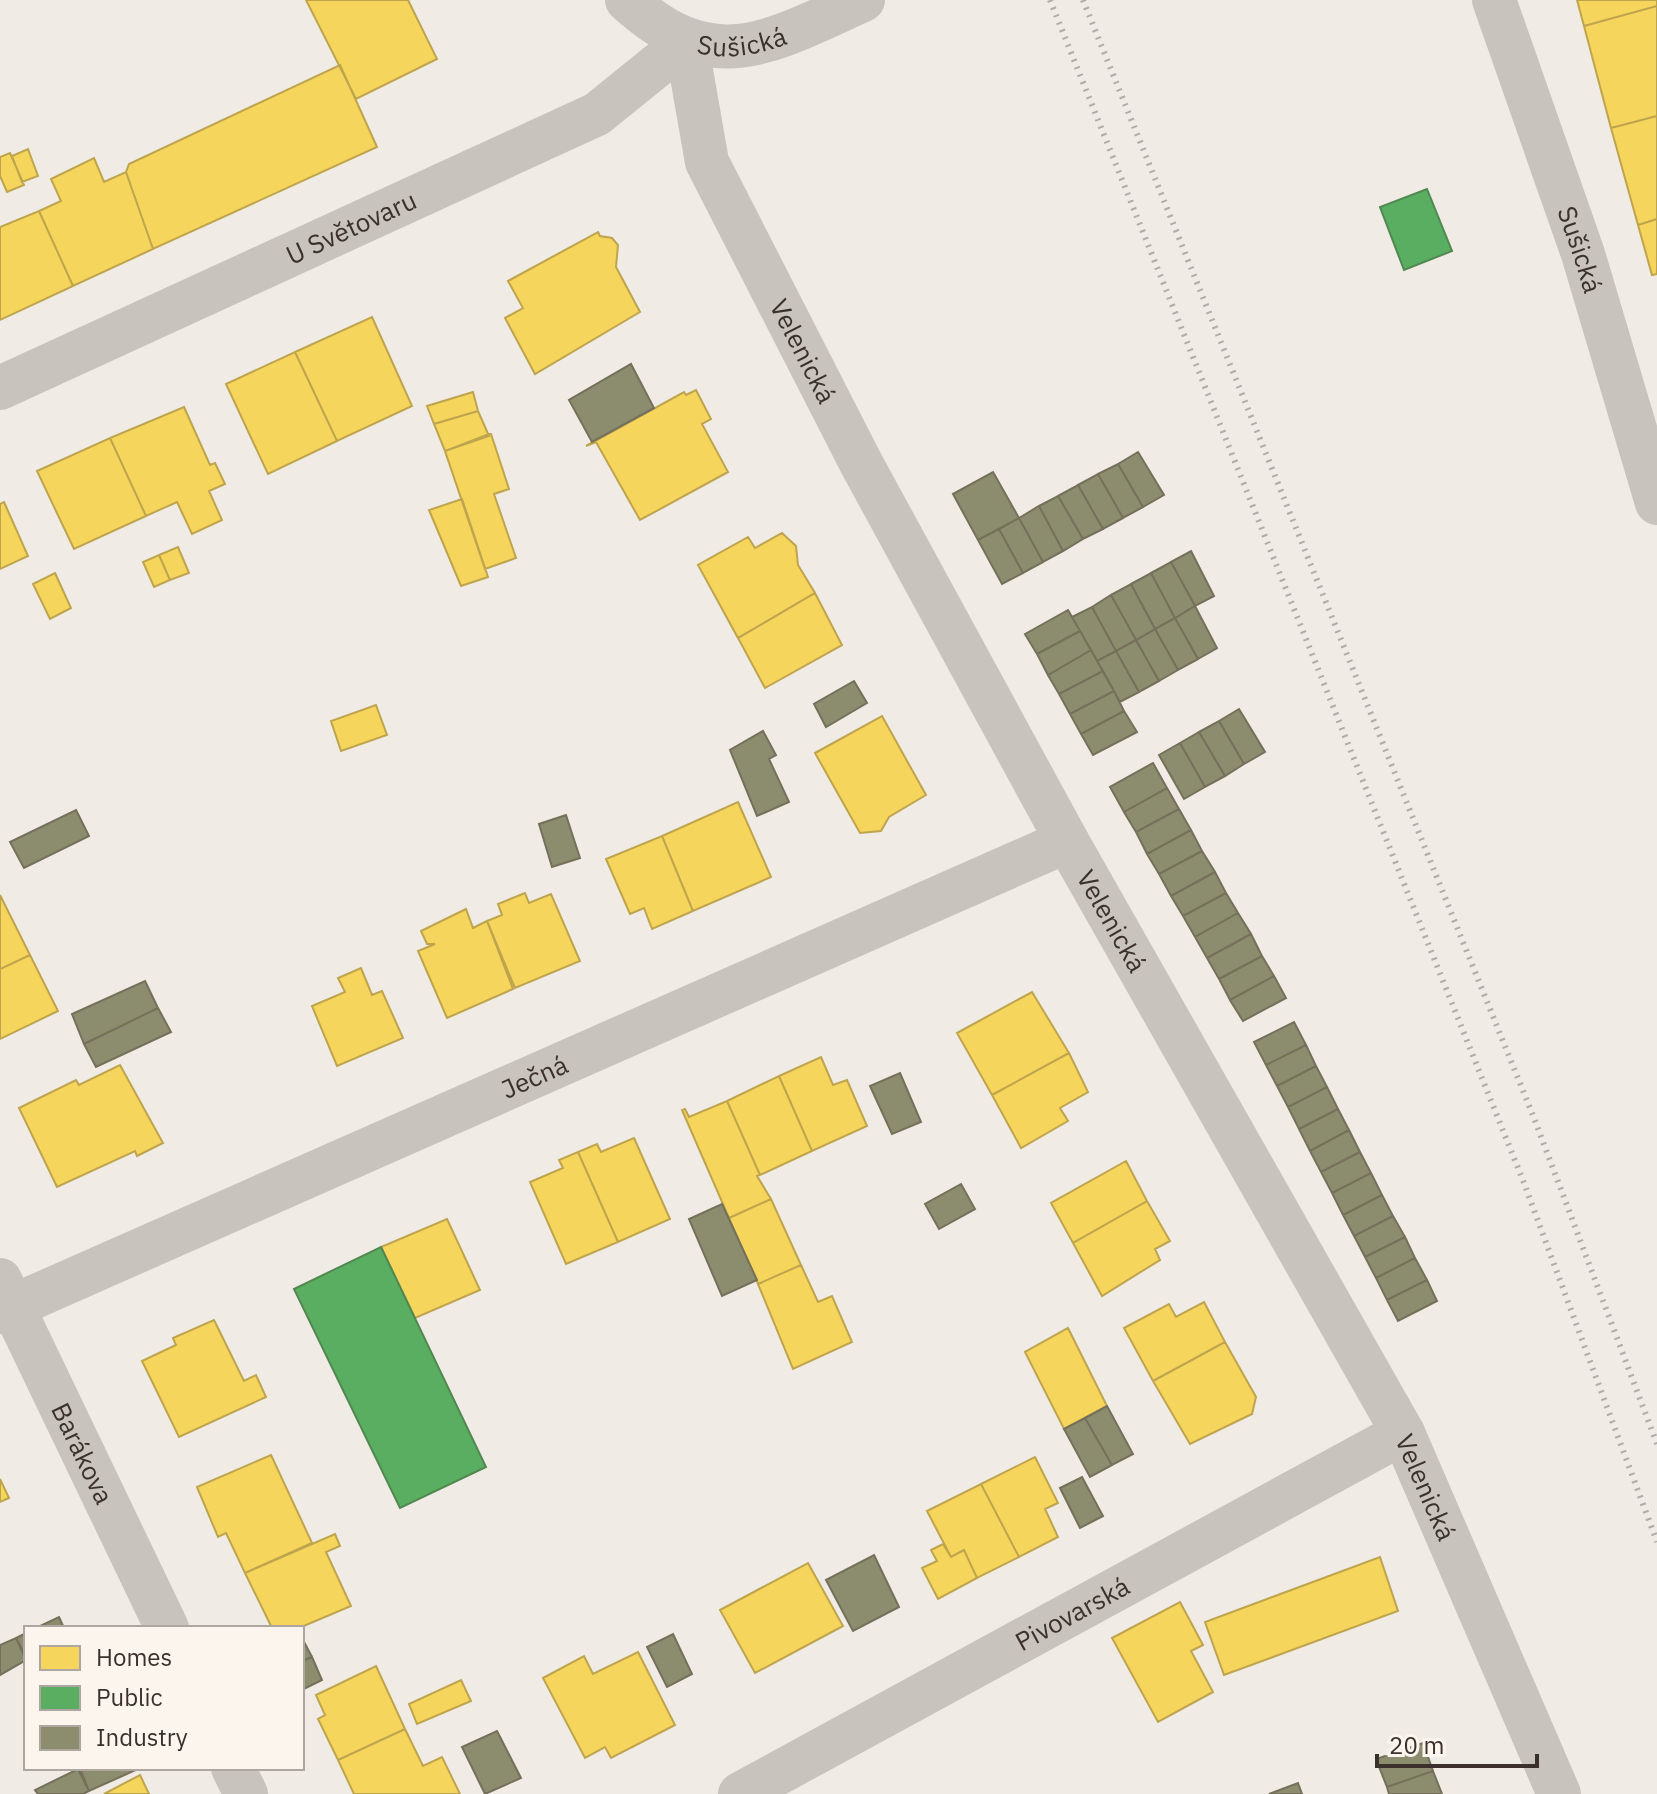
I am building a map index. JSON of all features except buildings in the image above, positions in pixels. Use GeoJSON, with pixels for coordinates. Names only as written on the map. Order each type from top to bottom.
{"type":"FeatureCollection","features":[{"type":"Feature","properties":{"kind":"street","name":"Sušická"},"geometry":{"type":"LineString","coordinates":[[627,0],[652,23],[686,42],[749,46],[863,0]]}},
{"type":"Feature","properties":{"kind":"street","name":"Sušická"},"geometry":{"type":"LineString","coordinates":[[1494,0],[1583,254],[1657,503]]}},
{"type":"Feature","properties":{"kind":"street","name":"U Světovaru"},"geometry":{"type":"LineString","coordinates":[[0,388],[597,114],[686,42]]}},
{"type":"Feature","properties":{"kind":"street","name":"Velenická"},"geometry":{"type":"LineString","coordinates":[[686,42],[707,162],[861,463],[1067,841],[1403,1433],[1559,1794]]}},
{"type":"Feature","properties":{"kind":"street","name":"Ječná"},"geometry":{"type":"LineString","coordinates":[[4,1299],[1067,841]]}},
{"type":"Feature","properties":{"kind":"street","name":"Barákova"},"geometry":{"type":"LineString","coordinates":[[4,1299],[166,1626]]}},
{"type":"Feature","properties":{"kind":"street","name":"Pivovarská"},"geometry":{"type":"LineString","coordinates":[[740,1794],[1403,1433]]}},
{"type":"Feature","properties":{"kind":"street"},"geometry":{"type":"LineString","coordinates":[[234,1770],[246,1794]]}},
{"type":"Feature","properties":{"kind":"railway"},"geometry":{"type":"LineString","coordinates":[[1050,0],[1524,1183],[1657,1542]]}},
{"type":"Feature","properties":{"kind":"railway"},"geometry":{"type":"LineString","coordinates":[[1083,0],[1534,1118],[1657,1444]]}}]}
